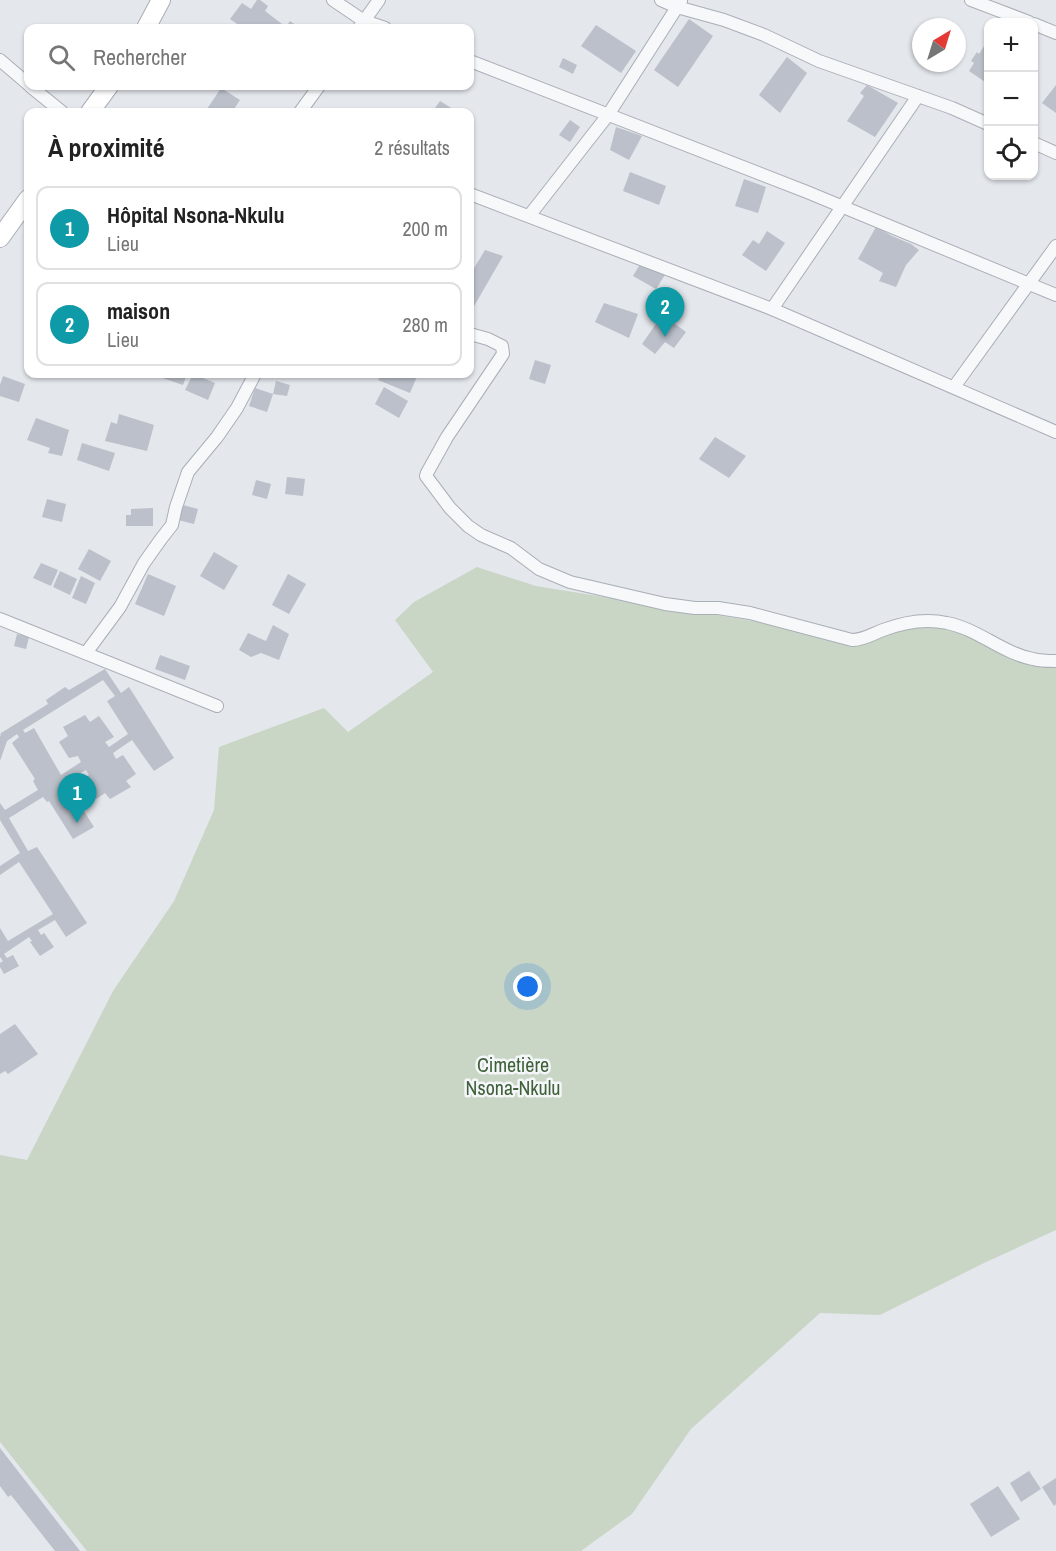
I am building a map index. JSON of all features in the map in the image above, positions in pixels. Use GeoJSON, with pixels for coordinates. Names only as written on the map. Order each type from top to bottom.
{"type":"FeatureCollection","features":[{"type":"Feature","properties":{"kind":"street"},"geometry":{"type":"LineString","coordinates":[[148,24],[161,0]]}},
{"type":"Feature","properties":{"kind":"street"},"geometry":{"type":"LineString","coordinates":[[333,0],[361,24]]}},
{"type":"Feature","properties":{"kind":"street"},"geometry":{"type":"LineString","coordinates":[[363,24],[378,0]]}},
{"type":"Feature","properties":{"kind":"street"},"geometry":{"type":"LineString","coordinates":[[661,0],[680,3],[764,35],[819,61],[952,108],[984,122]]}},
{"type":"Feature","properties":{"kind":"street"},"geometry":{"type":"LineString","coordinates":[[971,0],[1018,18]]}},
{"type":"Feature","properties":{"kind":"street"},"geometry":{"type":"LineString","coordinates":[[529,216],[608,115],[680,3]]}},
{"type":"Feature","properties":{"kind":"street"},"geometry":{"type":"LineString","coordinates":[[1038,26],[1056,33]]}},
{"type":"Feature","properties":{"kind":"street"},"geometry":{"type":"LineString","coordinates":[[0,60],[24,81]]}},
{"type":"Feature","properties":{"kind":"street"},"geometry":{"type":"LineString","coordinates":[[474,63],[843,206],[1056,295]]}},
{"type":"Feature","properties":{"kind":"street"},"geometry":{"type":"LineString","coordinates":[[35,90],[57,108]]}},
{"type":"Feature","properties":{"kind":"street"},"geometry":{"type":"LineString","coordinates":[[93,108],[106,90]]}},
{"type":"Feature","properties":{"kind":"street"},"geometry":{"type":"LineString","coordinates":[[303,108],[316,90]]}},
{"type":"Feature","properties":{"kind":"street"},"geometry":{"type":"LineString","coordinates":[[772,309],[918,96]]}},
{"type":"Feature","properties":{"kind":"street"},"geometry":{"type":"LineString","coordinates":[[1038,145],[1056,153]]}},
{"type":"Feature","properties":{"kind":"street"},"geometry":{"type":"LineString","coordinates":[[474,196],[772,309],[1056,432]]}},
{"type":"Feature","properties":{"kind":"street"},"geometry":{"type":"LineString","coordinates":[[0,238],[24,205]]}},
{"type":"Feature","properties":{"kind":"street"},"geometry":{"type":"LineString","coordinates":[[954,387],[1056,246]]}},
{"type":"Feature","properties":{"kind":"street"},"geometry":{"type":"LineString","coordinates":[[474,335],[502,346],[503,354],[447,437],[426,476],[450,508],[468,526],[481,535],[511,548],[538,568],[570,582],[596,589],[665,604],[750,613],[852,640],[910,622],[922,620],[946,623],[964,627],[1017,654],[1032,659],[1056,661]]}},
{"type":"Feature","properties":{"kind":"street"},"geometry":{"type":"LineString","coordinates":[[86,653],[120,607],[144,563],[172,525],[188,472],[217,437],[253,378]]}},
{"type":"Feature","properties":{"kind":"street"},"geometry":{"type":"LineString","coordinates":[[0,619],[217,706]]}},
{"type":"Feature","properties":{"kind":"green space","name":"Cimetière Nsona-Nkulu"},"geometry":{"type":"Polygon","coordinates":[[[477,567],[536,586],[766,623],[853,646],[909,629],[938,624],[1056,664],[1056,1230],[880,1315],[820,1313],[691,1429],[632,1514],[581,1551],[87,1551],[0,1442],[0,1155],[27,1160],[113,991],[174,901],[214,810],[219,747],[324,708],[348,732],[433,672],[395,620],[414,602],[477,567]]]}},
{"type":"Feature","properties":{"kind":"building"},"geometry":{"type":"Polygon","coordinates":[[[257,0],[260,0],[268,6],[265,11],[282,24],[237,24],[230,19],[242,3],[251,9],[257,0]]]}},
{"type":"Feature","properties":{"kind":"building"},"geometry":{"type":"Polygon","coordinates":[[[689,19],[713,36],[678,87],[654,70],[689,19]]]}},
{"type":"Feature","properties":{"kind":"building"},"geometry":{"type":"Polygon","coordinates":[[[596,25],[636,51],[621,73],[581,46],[596,25]]]}},
{"type":"Feature","properties":{"kind":"building"},"geometry":{"type":"Polygon","coordinates":[[[984,46],[984,81],[969,71],[974,63],[971,61],[977,52],[979,54],[984,46]]]}},
{"type":"Feature","properties":{"kind":"building"},"geometry":{"type":"Polygon","coordinates":[[[787,57],[807,73],[780,113],[759,95],[787,57]]]}},
{"type":"Feature","properties":{"kind":"building"},"geometry":{"type":"Polygon","coordinates":[[[563,58],[577,65],[573,74],[559,67],[563,58]]]}},
{"type":"Feature","properties":{"kind":"building"},"geometry":{"type":"Polygon","coordinates":[[[867,85],[898,103],[875,137],[847,121],[864,96],[860,93],[867,85]]]}},
{"type":"Feature","properties":{"kind":"building"},"geometry":{"type":"Polygon","coordinates":[[[1056,85],[1056,113],[1042,103],[1056,85]]]}},
{"type":"Feature","properties":{"kind":"building"},"geometry":{"type":"Polygon","coordinates":[[[220,90],[224,90],[240,100],[235,108],[208,108],[220,90]]]}},
{"type":"Feature","properties":{"kind":"building"},"geometry":{"type":"Polygon","coordinates":[[[440,101],[451,108],[435,108],[440,101]]]}},
{"type":"Feature","properties":{"kind":"building"},"geometry":{"type":"Polygon","coordinates":[[[570,120],[580,127],[570,142],[559,135],[570,120]]]}},
{"type":"Feature","properties":{"kind":"building"},"geometry":{"type":"Polygon","coordinates":[[[616,127],[642,136],[629,160],[610,150],[616,127]]]}},
{"type":"Feature","properties":{"kind":"building"},"geometry":{"type":"Polygon","coordinates":[[[630,172],[666,186],[659,205],[623,191],[630,172]]]}},
{"type":"Feature","properties":{"kind":"building"},"geometry":{"type":"Polygon","coordinates":[[[744,179],[766,187],[758,213],[735,206],[744,179]]]}},
{"type":"Feature","properties":{"kind":"building"},"geometry":{"type":"Polygon","coordinates":[[[876,227],[919,250],[906,265],[896,287],[879,281],[883,273],[858,259],[876,227]]]}},
{"type":"Feature","properties":{"kind":"building"},"geometry":{"type":"Polygon","coordinates":[[[767,231],[785,243],[766,271],[742,255],[753,240],[759,244],[767,231]]]}},
{"type":"Feature","properties":{"kind":"building"},"geometry":{"type":"Polygon","coordinates":[[[485,250],[503,256],[474,306],[474,268],[485,250]]]}},
{"type":"Feature","properties":{"kind":"building"},"geometry":{"type":"Polygon","coordinates":[[[646,254],[670,267],[656,289],[633,276],[646,254]]]}},
{"type":"Feature","properties":{"kind":"building"},"geometry":{"type":"Polygon","coordinates":[[[604,303],[638,314],[629,338],[595,322],[604,303]]]}},
{"type":"Feature","properties":{"kind":"building"},"geometry":{"type":"Polygon","coordinates":[[[667,318],[686,332],[674,348],[665,342],[655,354],[642,344],[658,321],[667,318]]]}},
{"type":"Feature","properties":{"kind":"building"},"geometry":{"type":"Polygon","coordinates":[[[535,360],[551,365],[545,384],[529,379],[535,360]]]}},
{"type":"Feature","properties":{"kind":"building"},"geometry":{"type":"Polygon","coordinates":[[[3,376],[25,384],[19,402],[0,396],[3,376]]]}},
{"type":"Feature","properties":{"kind":"building"},"geometry":{"type":"Polygon","coordinates":[[[163,378],[186,378],[183,385],[163,378]]]}},
{"type":"Feature","properties":{"kind":"building"},"geometry":{"type":"Polygon","coordinates":[[[191,378],[203,378],[215,383],[208,400],[185,390],[191,378]]]}},
{"type":"Feature","properties":{"kind":"building"},"geometry":{"type":"Polygon","coordinates":[[[379,378],[416,378],[410,393],[378,380],[379,378]]]}},
{"type":"Feature","properties":{"kind":"building"},"geometry":{"type":"Polygon","coordinates":[[[276,381],[290,385],[287,396],[273,394],[276,381]]]}},
{"type":"Feature","properties":{"kind":"building"},"geometry":{"type":"Polygon","coordinates":[[[384,387],[408,401],[399,418],[375,404],[384,387]]]}},
{"type":"Feature","properties":{"kind":"building"},"geometry":{"type":"Polygon","coordinates":[[[255,388],[273,394],[267,412],[249,406],[255,388]]]}},
{"type":"Feature","properties":{"kind":"building"},"geometry":{"type":"Polygon","coordinates":[[[119,414],[154,425],[147,451],[105,441],[111,422],[117,424],[119,414]]]}},
{"type":"Feature","properties":{"kind":"building"},"geometry":{"type":"Polygon","coordinates":[[[36,418],[69,430],[62,456],[48,453],[50,448],[27,440],[36,418]]]}},
{"type":"Feature","properties":{"kind":"building"},"geometry":{"type":"Polygon","coordinates":[[[715,437],[746,456],[729,478],[699,459],[715,437]]]}},
{"type":"Feature","properties":{"kind":"building"},"geometry":{"type":"Polygon","coordinates":[[[82,443],[115,453],[109,471],[77,460],[82,443]]]}},
{"type":"Feature","properties":{"kind":"building"},"geometry":{"type":"Polygon","coordinates":[[[287,477],[305,479],[303,496],[285,494],[287,477]]]}},
{"type":"Feature","properties":{"kind":"building"},"geometry":{"type":"Polygon","coordinates":[[[256,480],[271,484],[267,499],[252,495],[256,480]]]}},
{"type":"Feature","properties":{"kind":"building"},"geometry":{"type":"Polygon","coordinates":[[[47,499],[66,504],[62,522],[42,517],[47,499]]]}},
{"type":"Feature","properties":{"kind":"building"},"geometry":{"type":"Polygon","coordinates":[[[183,505],[198,509],[194,524],[178,520],[183,505]]]}},
{"type":"Feature","properties":{"kind":"building"},"geometry":{"type":"Polygon","coordinates":[[[153,508],[153,526],[126,526],[126,515],[131,515],[131,509],[153,508]]]}},
{"type":"Feature","properties":{"kind":"building"},"geometry":{"type":"Polygon","coordinates":[[[89,549],[111,561],[100,581],[78,569],[89,549]]]}},
{"type":"Feature","properties":{"kind":"building"},"geometry":{"type":"Polygon","coordinates":[[[214,552],[238,566],[224,590],[200,576],[214,552]]]}},
{"type":"Feature","properties":{"kind":"building"},"geometry":{"type":"Polygon","coordinates":[[[41,563],[58,570],[51,586],[33,578],[41,563]]]}},
{"type":"Feature","properties":{"kind":"building"},"geometry":{"type":"Polygon","coordinates":[[[60,571],[77,579],[70,595],[53,587],[60,571]]]}},
{"type":"Feature","properties":{"kind":"building"},"geometry":{"type":"Polygon","coordinates":[[[148,574],[176,586],[164,616],[135,604],[148,574]]]}},
{"type":"Feature","properties":{"kind":"building"},"geometry":{"type":"Polygon","coordinates":[[[288,574],[306,584],[289,614],[272,605],[288,574]]]}},
{"type":"Feature","properties":{"kind":"building"},"geometry":{"type":"Polygon","coordinates":[[[81,576],[95,583],[86,604],[72,598],[81,576]]]}},
{"type":"Feature","properties":{"kind":"building"},"geometry":{"type":"Polygon","coordinates":[[[273,625],[289,634],[279,660],[261,653],[251,657],[239,650],[248,633],[266,641],[273,625]]]}},
{"type":"Feature","properties":{"kind":"building"},"geometry":{"type":"Polygon","coordinates":[[[17,634],[29,637],[26,649],[14,646],[17,634]]]}},
{"type":"Feature","properties":{"kind":"building"},"geometry":{"type":"Polygon","coordinates":[[[160,655],[190,666],[185,680],[155,669],[160,655]]]}},
{"type":"Feature","properties":{"kind":"building"},"geometry":{"type":"Polygon","coordinates":[[[105,669],[121,693],[129,687],[174,758],[154,771],[132,740],[113,753],[116,759],[123,755],[136,774],[126,781],[131,787],[110,799],[105,793],[96,799],[82,780],[89,775],[86,770],[65,781],[94,827],[73,839],[49,801],[47,802],[43,797],[9,818],[28,851],[37,847],[87,923],[66,937],[55,920],[38,930],[41,935],[44,933],[54,947],[40,956],[29,937],[4,954],[7,958],[13,955],[19,966],[4,974],[0,967],[3,961],[0,957],[0,928],[8,941],[53,914],[19,862],[0,875],[0,866],[20,853],[0,820],[0,803],[5,810],[38,790],[33,781],[35,779],[12,743],[19,737],[17,734],[7,741],[0,761],[0,737],[1,733],[48,704],[46,700],[65,687],[69,690],[105,669]],[[103,680],[23,730],[25,733],[34,728],[61,775],[81,762],[78,756],[69,758],[59,742],[68,736],[63,727],[85,715],[90,722],[99,716],[114,737],[105,742],[109,747],[128,734],[107,701],[115,696],[103,680]]]}},
{"type":"Feature","properties":{"kind":"building"},"geometry":{"type":"Polygon","coordinates":[[[15,1024],[38,1054],[8,1074],[5,1071],[0,1074],[0,1034],[15,1024]]]}},
{"type":"Feature","properties":{"kind":"building"},"geometry":{"type":"Polygon","coordinates":[[[0,1448],[80,1551],[55,1551],[11,1495],[8,1497],[0,1486],[0,1448]]]}},
{"type":"Feature","properties":{"kind":"building"},"geometry":{"type":"Polygon","coordinates":[[[1029,1471],[1041,1489],[1021,1502],[1010,1483],[1029,1471]]]}},
{"type":"Feature","properties":{"kind":"building"},"geometry":{"type":"Polygon","coordinates":[[[1056,1478],[1056,1504],[1054,1506],[1042,1487],[1056,1478]]]}},
{"type":"Feature","properties":{"kind":"building"},"geometry":{"type":"Polygon","coordinates":[[[998,1486],[1020,1519],[991,1537],[970,1504],[998,1486]]]}},
{"type":"Feature","properties":{"kind":"place","name":"maison"},"geometry":{"type":"Point","coordinates":[665,337]}},
{"type":"Feature","properties":{"kind":"place","name":"Hôpital Nsona-Nkulu"},"geometry":{"type":"Point","coordinates":[77,823]}}]}
